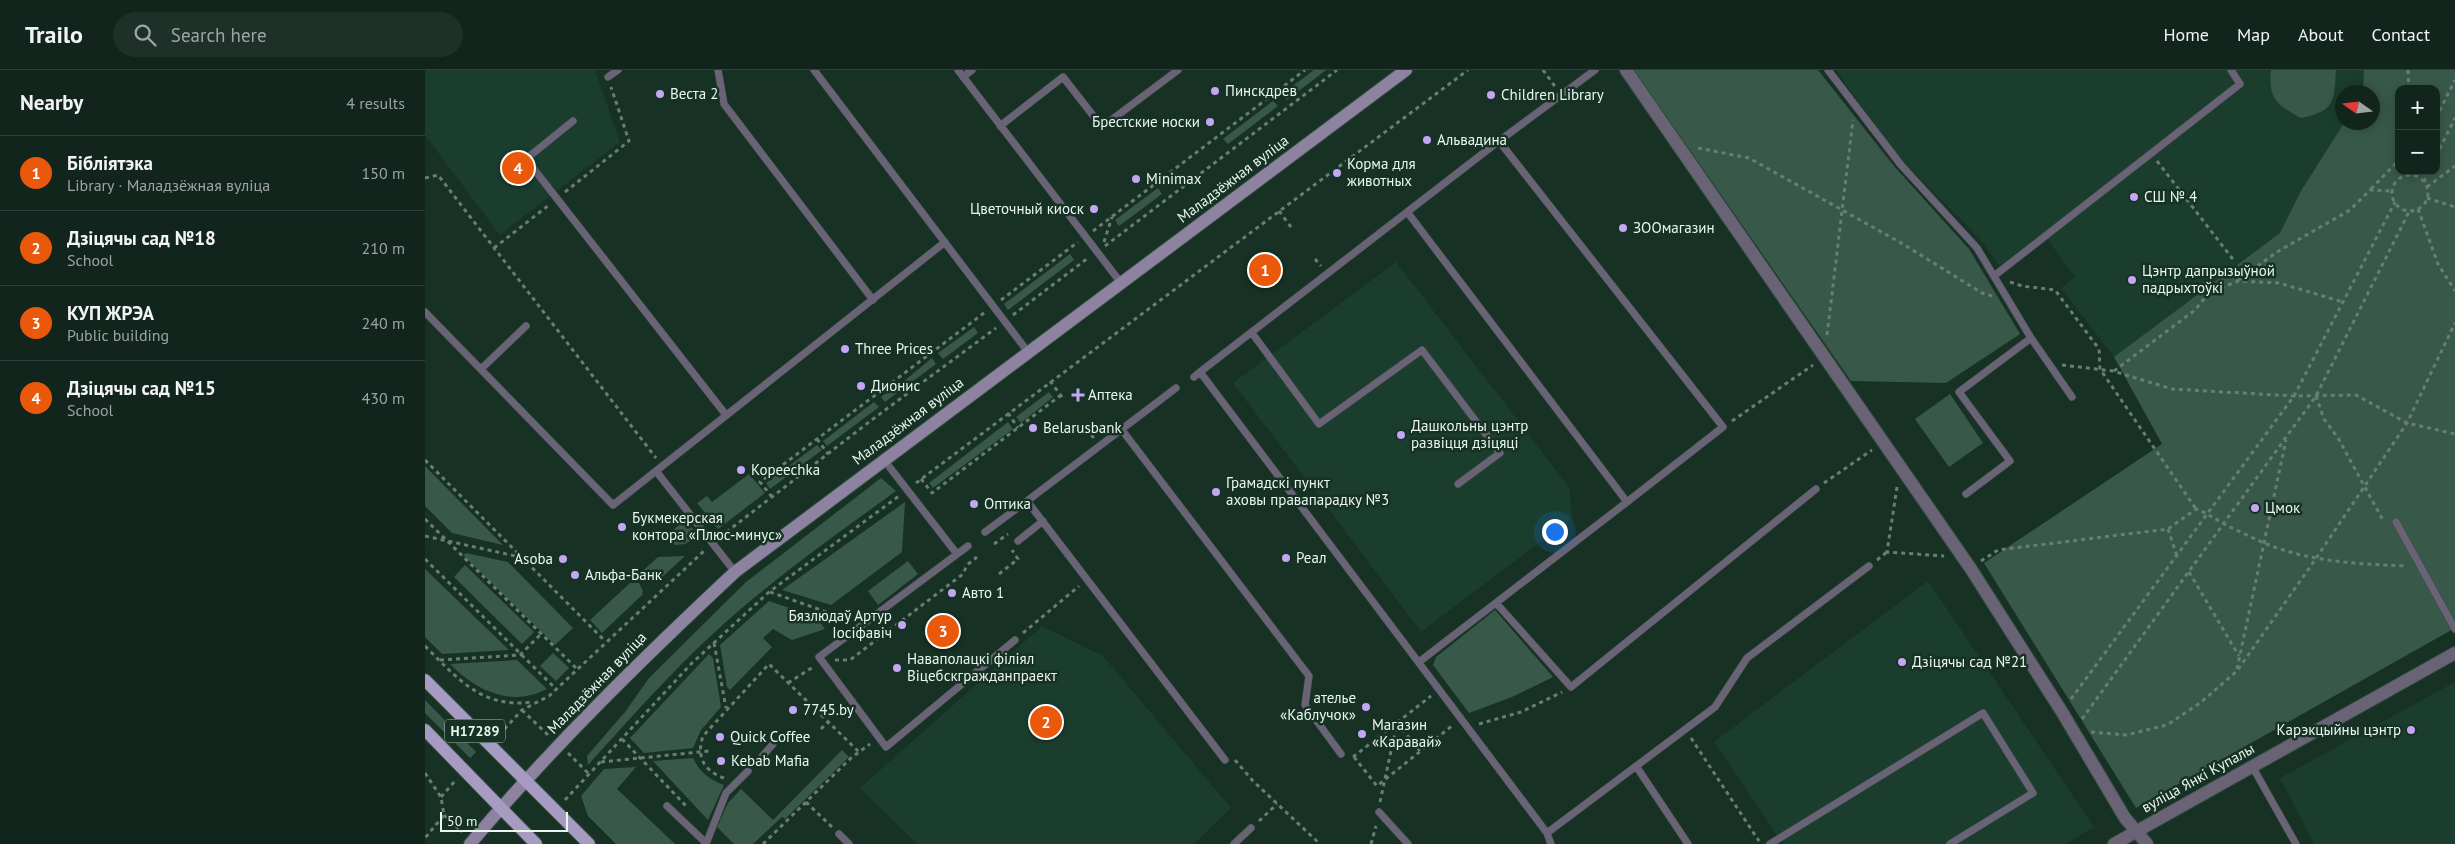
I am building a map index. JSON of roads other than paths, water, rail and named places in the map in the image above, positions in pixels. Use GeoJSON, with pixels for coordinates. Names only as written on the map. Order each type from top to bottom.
{"type":"FeatureCollection","features":[{"type":"Feature","properties":{"kind":"main road","name":"Маладзёжная вуліца"},"geometry":{"type":"LineString","coordinates":[[471,843],[501,808],[635,665],[735,572],[1406,70]]}},
{"type":"Feature","properties":{"kind":"main road","name":"Н17289"},"geometry":{"type":"LineString","coordinates":[[425,680],[589,844]]}},
{"type":"Feature","properties":{"kind":"main road","name":"Н17289"},"geometry":{"type":"LineString","coordinates":[[425,730],[536,844]]}},
{"type":"Feature","properties":{"kind":"street"},"geometry":{"type":"LineString","coordinates":[[1626,70],[1971,569],[2062,712],[2135,832],[2147,844]]}},
{"type":"Feature","properties":{"kind":"street","name":"вуліца Янкі Купалы"},"geometry":{"type":"LineString","coordinates":[[2115,844],[2455,653]]}},
{"type":"Feature","properties":{"kind":"lane"},"geometry":{"type":"LineString","coordinates":[[608,77],[617,70]]}},
{"type":"Feature","properties":{"kind":"lane"},"geometry":{"type":"LineString","coordinates":[[718,70],[724,104],[873,300]]}},
{"type":"Feature","properties":{"kind":"lane"},"geometry":{"type":"LineString","coordinates":[[814,70],[1028,352]]}},
{"type":"Feature","properties":{"kind":"lane"},"geometry":{"type":"LineString","coordinates":[[958,70],[1085,236],[1099,250],[1121,283]]}},
{"type":"Feature","properties":{"kind":"lane"},"geometry":{"type":"LineString","coordinates":[[963,77],[972,70]]}},
{"type":"Feature","properties":{"kind":"lane"},"geometry":{"type":"LineString","coordinates":[[1000,126],[1063,77],[1102,127],[1178,70]]}},
{"type":"Feature","properties":{"kind":"lane"},"geometry":{"type":"LineString","coordinates":[[1551,844],[1547,832],[1468,727],[1197,374],[1499,141],[1595,70]]}},
{"type":"Feature","properties":{"kind":"lane"},"geometry":{"type":"LineString","coordinates":[[1828,70],[1901,165],[1977,248],[2031,338],[2072,397]]}},
{"type":"Feature","properties":{"kind":"lane"},"geometry":{"type":"LineString","coordinates":[[1993,276],[2240,84],[2231,70]]}},
{"type":"Feature","properties":{"kind":"lane"},"geometry":{"type":"LineString","coordinates":[[573,121],[526,158],[726,415]]}},
{"type":"Feature","properties":{"kind":"lane"},"geometry":{"type":"LineString","coordinates":[[1419,662],[1497,604],[1723,427],[1499,141]]}},
{"type":"Feature","properties":{"kind":"lane"},"geometry":{"type":"LineString","coordinates":[[1408,213],[1627,502]]}},
{"type":"Feature","properties":{"kind":"lane"},"geometry":{"type":"LineString","coordinates":[[425,312],[613,505],[945,242]]}},
{"type":"Feature","properties":{"kind":"lane"},"geometry":{"type":"LineString","coordinates":[[481,369],[526,326]]}},
{"type":"Feature","properties":{"kind":"lane"},"geometry":{"type":"LineString","coordinates":[[1252,332],[1319,424],[1422,350],[1500,453],[1458,484]]}},
{"type":"Feature","properties":{"kind":"lane"},"geometry":{"type":"LineString","coordinates":[[1965,494],[2011,461],[1959,392],[2031,338]]}},
{"type":"Feature","properties":{"kind":"lane"},"geometry":{"type":"LineString","coordinates":[[985,532],[1176,388]]}},
{"type":"Feature","properties":{"kind":"lane"},"geometry":{"type":"LineString","coordinates":[[1121,430],[1309,676],[1305,705],[1341,754]]}},
{"type":"Feature","properties":{"kind":"lane"},"geometry":{"type":"LineString","coordinates":[[884,460],[957,554]]}},
{"type":"Feature","properties":{"kind":"lane"},"geometry":{"type":"LineString","coordinates":[[656,471],[735,572]]}},
{"type":"Feature","properties":{"kind":"lane"},"geometry":{"type":"LineString","coordinates":[[1497,604],[1571,687],[1816,489]]}},
{"type":"Feature","properties":{"kind":"lane"},"geometry":{"type":"LineString","coordinates":[[1027,501],[1225,760]]}},
{"type":"Feature","properties":{"kind":"lane"},"geometry":{"type":"LineString","coordinates":[[1017,541],[1043,521]]}},
{"type":"Feature","properties":{"kind":"lane"},"geometry":{"type":"LineString","coordinates":[[2396,522],[2455,629]]}},
{"type":"Feature","properties":{"kind":"lane"},"geometry":{"type":"LineString","coordinates":[[968,546],[819,657],[886,747],[1015,640]]}},
{"type":"Feature","properties":{"kind":"lane"},"geometry":{"type":"LineString","coordinates":[[1547,832],[1715,707],[1747,658],[1869,566]]}},
{"type":"Feature","properties":{"kind":"lane"},"geometry":{"type":"LineString","coordinates":[[1770,844],[1983,713],[2033,793],[1950,844]]}},
{"type":"Feature","properties":{"kind":"lane"},"geometry":{"type":"LineString","coordinates":[[760,758],[773,744]]}},
{"type":"Feature","properties":{"kind":"lane"},"geometry":{"type":"LineString","coordinates":[[1636,766],[1688,844]]}},
{"type":"Feature","properties":{"kind":"lane"},"geometry":{"type":"LineString","coordinates":[[2252,766],[2296,844]]}},
{"type":"Feature","properties":{"kind":"lane"},"geometry":{"type":"LineString","coordinates":[[667,806],[706,843],[727,793],[748,771]]}},
{"type":"Feature","properties":{"kind":"lane"},"geometry":{"type":"LineString","coordinates":[[1379,812],[1408,844]]}},
{"type":"Feature","properties":{"kind":"lane"},"geometry":{"type":"LineString","coordinates":[[1234,844],[1251,828]]}},
{"type":"Feature","properties":{"kind":"lane"},"geometry":{"type":"LineString","coordinates":[[839,834],[849,844]]}},
{"type":"Feature","properties":{"kind":"place","name":"Пинскдрев"},"geometry":{"type":"Point","coordinates":[1215,91]}},
{"type":"Feature","properties":{"kind":"place","name":"Веста 2"},"geometry":{"type":"Point","coordinates":[660,94]}},
{"type":"Feature","properties":{"kind":"place","name":"Children Library"},"geometry":{"type":"Point","coordinates":[1491,95]}},
{"type":"Feature","properties":{"kind":"place","name":"Брестские носки"},"geometry":{"type":"Point","coordinates":[1210,122]}},
{"type":"Feature","properties":{"kind":"place","name":"Альвадина"},"geometry":{"type":"Point","coordinates":[1427,140]}},
{"type":"Feature","properties":{"kind":"place","name":"Дзіцячы сад №15"},"geometry":{"type":"Point","coordinates":[518,168]}},
{"type":"Feature","properties":{"kind":"place","name":"Корма для животных"},"geometry":{"type":"Point","coordinates":[1337,173]}},
{"type":"Feature","properties":{"kind":"place","name":"Minimax"},"geometry":{"type":"Point","coordinates":[1136,179]}},
{"type":"Feature","properties":{"kind":"place","name":"СШ № 4"},"geometry":{"type":"Point","coordinates":[2134,197]}},
{"type":"Feature","properties":{"kind":"place","name":"Цветочный киоск"},"geometry":{"type":"Point","coordinates":[1094,209]}},
{"type":"Feature","properties":{"kind":"place","name":"ЗООмагазин"},"geometry":{"type":"Point","coordinates":[1623,228]}},
{"type":"Feature","properties":{"kind":"place","name":"Бібліятэка"},"geometry":{"type":"Point","coordinates":[1265,270]}},
{"type":"Feature","properties":{"kind":"place","name":"Цэнтр дапрызыўной падрыхтоўкі"},"geometry":{"type":"Point","coordinates":[2132,280]}},
{"type":"Feature","properties":{"kind":"place","name":"Three Prices"},"geometry":{"type":"Point","coordinates":[845,349]}},
{"type":"Feature","properties":{"kind":"place","name":"Дионис"},"geometry":{"type":"Point","coordinates":[861,386]}},
{"type":"Feature","properties":{"kind":"place","name":"Аптека"},"geometry":{"type":"Point","coordinates":[1078,395]}},
{"type":"Feature","properties":{"kind":"place","name":"Belarusbank"},"geometry":{"type":"Point","coordinates":[1033,428]}},
{"type":"Feature","properties":{"kind":"place","name":"Дашкольны цэнтр развіцця дзіцяці"},"geometry":{"type":"Point","coordinates":[1401,435]}},
{"type":"Feature","properties":{"kind":"place","name":"Kopeechka"},"geometry":{"type":"Point","coordinates":[741,470]}},
{"type":"Feature","properties":{"kind":"place","name":"Грамадскі пункт аховы правапарадку №3"},"geometry":{"type":"Point","coordinates":[1216,492]}},
{"type":"Feature","properties":{"kind":"place","name":"Оптика"},"geometry":{"type":"Point","coordinates":[974,504]}},
{"type":"Feature","properties":{"kind":"place","name":"Цмок"},"geometry":{"type":"Point","coordinates":[2255,508]}},
{"type":"Feature","properties":{"kind":"place","name":"Букмекерская контора «Плюс-минус»"},"geometry":{"type":"Point","coordinates":[622,527]}},
{"type":"Feature","properties":{"kind":"place","name":"Реал"},"geometry":{"type":"Point","coordinates":[1286,558]}},
{"type":"Feature","properties":{"kind":"place","name":"Asoba"},"geometry":{"type":"Point","coordinates":[563,559]}},
{"type":"Feature","properties":{"kind":"place","name":"Альфа-Банк"},"geometry":{"type":"Point","coordinates":[575,575]}},
{"type":"Feature","properties":{"kind":"place","name":"Авто 1"},"geometry":{"type":"Point","coordinates":[952,593]}},
{"type":"Feature","properties":{"kind":"place","name":"Бязлюдаў Артур Іосіфавіч"},"geometry":{"type":"Point","coordinates":[902,625]}},
{"type":"Feature","properties":{"kind":"place","name":"КУП ЖРЭА"},"geometry":{"type":"Point","coordinates":[943,631]}},
{"type":"Feature","properties":{"kind":"place","name":"Дзіцячы сад №21"},"geometry":{"type":"Point","coordinates":[1902,662]}},
{"type":"Feature","properties":{"kind":"place","name":"Наваполацкі філіял Віцебскгражданпраект"},"geometry":{"type":"Point","coordinates":[897,668]}},
{"type":"Feature","properties":{"kind":"place","name":"ателье «Каблучок»"},"geometry":{"type":"Point","coordinates":[1366,707]}},
{"type":"Feature","properties":{"kind":"place","name":"7745.by"},"geometry":{"type":"Point","coordinates":[793,710]}},
{"type":"Feature","properties":{"kind":"place","name":"Дзіцячы сад №18"},"geometry":{"type":"Point","coordinates":[1046,722]}},
{"type":"Feature","properties":{"kind":"place","name":"Карэкцыйны цэнтр"},"geometry":{"type":"Point","coordinates":[2411,730]}},
{"type":"Feature","properties":{"kind":"place","name":"Магазин «Каравай»"},"geometry":{"type":"Point","coordinates":[1362,734]}},
{"type":"Feature","properties":{"kind":"place","name":"Quick Coffee"},"geometry":{"type":"Point","coordinates":[720,737]}},
{"type":"Feature","properties":{"kind":"place","name":"Kebab Mafia"},"geometry":{"type":"Point","coordinates":[721,761]}}]}
